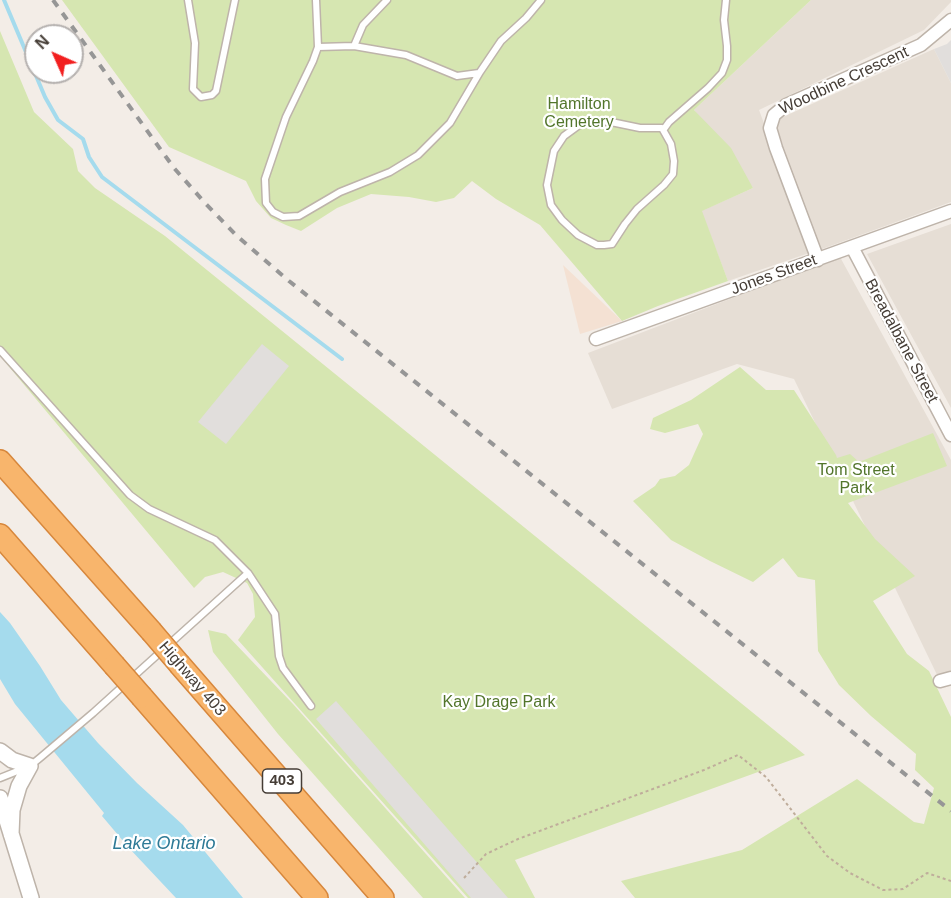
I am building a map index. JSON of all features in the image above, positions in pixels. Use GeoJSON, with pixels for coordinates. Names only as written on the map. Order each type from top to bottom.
{"type":"FeatureCollection","features":[{"type":"Feature","properties":{"kind":"highway","name":"Highway 403"},"geometry":{"type":"LineString","coordinates":[[0,461],[383,898]]}},
{"type":"Feature","properties":{"kind":"highway"},"geometry":{"type":"LineString","coordinates":[[0,535],[317,898]]}},
{"type":"Feature","properties":{"kind":"street","name":"Woodbine Crescent"},"geometry":{"type":"LineString","coordinates":[[818,260],[770,128],[774,115],[786,105],[921,45],[951,20]]}},
{"type":"Feature","properties":{"kind":"street","name":"Jones Street"},"geometry":{"type":"LineString","coordinates":[[596,339],[951,211]]}},
{"type":"Feature","properties":{"kind":"street","name":"Breadalbane Street"},"geometry":{"type":"LineString","coordinates":[[852,247],[951,435]]}},
{"type":"Feature","properties":{"kind":"street"},"geometry":{"type":"LineString","coordinates":[[0,752],[12,760],[36,761]]}},
{"type":"Feature","properties":{"kind":"street"},"geometry":{"type":"LineString","coordinates":[[11,834],[12,810],[19,786],[36,761]]}},
{"type":"Feature","properties":{"kind":"street"},"geometry":{"type":"LineString","coordinates":[[0,798],[32,898]]}},
{"type":"Feature","properties":{"kind":"lane"},"geometry":{"type":"LineString","coordinates":[[188,0],[195,43],[193,89],[201,97],[212,95],[216,91],[235,0]]}},
{"type":"Feature","properties":{"kind":"lane"},"geometry":{"type":"LineString","coordinates":[[316,0],[318,47],[286,117],[266,179],[266,203],[273,212],[283,217],[298,216],[340,192],[390,172],[417,155],[450,123],[501,41],[526,18],[541,0]]}},
{"type":"Feature","properties":{"kind":"lane"},"geometry":{"type":"LineString","coordinates":[[354,46],[363,25],[387,0]]}},
{"type":"Feature","properties":{"kind":"lane"},"geometry":{"type":"LineString","coordinates":[[664,129],[722,73],[727,60],[724,20],[726,0]]}},
{"type":"Feature","properties":{"kind":"lane"},"geometry":{"type":"LineString","coordinates":[[318,47],[354,46],[406,55],[457,76],[479,73]]}},
{"type":"Feature","properties":{"kind":"lane"},"geometry":{"type":"LineString","coordinates":[[597,121],[640,128],[664,129],[671,144],[674,161],[673,174],[637,209],[612,244],[597,245],[578,235],[562,220],[551,205],[547,185],[554,152],[564,136],[579,125],[597,121]]}},
{"type":"Feature","properties":{"kind":"lane"},"geometry":{"type":"LineString","coordinates":[[0,350],[129,495],[149,509],[215,540],[248,573],[275,614],[279,656],[284,668],[311,706]]}},
{"type":"Feature","properties":{"kind":"lane"},"geometry":{"type":"LineString","coordinates":[[0,778],[36,761],[93,713],[248,573]]}},
{"type":"Feature","properties":{"kind":"path"},"geometry":{"type":"LineString","coordinates":[[464,878],[486,854],[518,839],[704,770],[738,755],[766,777],[827,856],[850,873],[883,890],[903,889],[927,873],[951,881]]}},
{"type":"Feature","properties":{"kind":"shaded area"},"geometry":{"type":"Polygon","coordinates":[[[811,0],[951,0],[951,2],[924,30],[759,110],[812,252],[728,281],[701,211],[753,188],[694,110],[811,0]]]}},
{"type":"Feature","properties":{"kind":"shaded area"},"geometry":{"type":"Polygon","coordinates":[[[951,40],[951,83],[934,49],[951,40]]]}},
{"type":"Feature","properties":{"kind":"shaded area"},"geometry":{"type":"Polygon","coordinates":[[[934,49],[951,83],[951,202],[822,249],[774,121],[934,49]]]}},
{"type":"Feature","properties":{"kind":"shaded area"},"geometry":{"type":"Polygon","coordinates":[[[951,224],[951,408],[867,254],[951,224]]]}},
{"type":"Feature","properties":{"kind":"shaded area"},"geometry":{"type":"Polygon","coordinates":[[[840,257],[951,460],[951,676],[940,681],[794,379],[737,364],[612,409],[588,353],[840,257]]]}},
{"type":"Feature","properties":{"kind":"shaded area"},"geometry":{"type":"Polygon","coordinates":[[[563,265],[622,321],[580,334],[563,265]]]}},
{"type":"Feature","properties":{"kind":"shaded area"},"geometry":{"type":"Polygon","coordinates":[[[262,344],[289,366],[226,444],[198,422],[262,344]]]}},
{"type":"Feature","properties":{"kind":"shaded area"},"geometry":{"type":"Polygon","coordinates":[[[336,701],[508,898],[471,898],[316,719],[336,701]]]}},
{"type":"Feature","properties":{"kind":"green space","name":"Hamilton Cemetery"},"geometry":{"type":"Polygon","coordinates":[[[62,0],[811,0],[694,110],[731,148],[753,188],[702,211],[728,281],[622,321],[540,225],[496,199],[472,181],[454,198],[436,202],[371,194],[337,208],[301,231],[271,218],[256,201],[246,181],[169,147],[84,30],[84,24],[79,24],[62,0]]]}},
{"type":"Feature","properties":{"kind":"green space","name":"Kay Drage Park"},"geometry":{"type":"Polygon","coordinates":[[[0,31],[34,112],[73,149],[78,171],[95,188],[165,236],[805,755],[515,860],[535,898],[468,898],[238,640],[255,617],[253,594],[247,583],[223,572],[205,577],[194,588],[0,356],[0,31]]]}},
{"type":"Feature","properties":{"kind":"green space","name":"Tom Street Park"},"geometry":{"type":"Polygon","coordinates":[[[740,367],[766,390],[794,390],[837,458],[850,454],[859,462],[933,433],[947,466],[848,503],[875,539],[915,576],[873,601],[907,654],[929,671],[951,717],[951,898],[635,898],[621,881],[742,850],[857,779],[914,822],[924,824],[934,788],[915,770],[916,754],[839,685],[818,651],[815,580],[798,577],[783,558],[753,582],[671,540],[633,501],[655,486],[660,479],[675,476],[689,465],[703,434],[698,424],[665,433],[650,429],[653,418],[691,400],[740,367]]]}},
{"type":"Feature","properties":{"kind":"green space"},"geometry":{"type":"Polygon","coordinates":[[[208,630],[226,634],[293,704],[465,898],[423,898],[278,734],[213,652],[208,630]]]}},
{"type":"Feature","properties":{"kind":"water","name":"Lake Ontario"},"geometry":{"type":"Polygon","coordinates":[[[0,612],[40,666],[61,700],[137,783],[183,825],[243,898],[176,898],[129,848],[102,816],[104,813],[15,704],[0,679],[0,612]]]}},
{"type":"Feature","properties":{"kind":"waterway"},"geometry":{"type":"LineString","coordinates":[[4,0],[45,97],[58,120],[83,139],[89,157],[102,177],[342,359]]}},
{"type":"Feature","properties":{"kind":"railway"},"geometry":{"type":"LineString","coordinates":[[53,0],[174,168],[237,236],[289,281],[951,811]]}}]}
